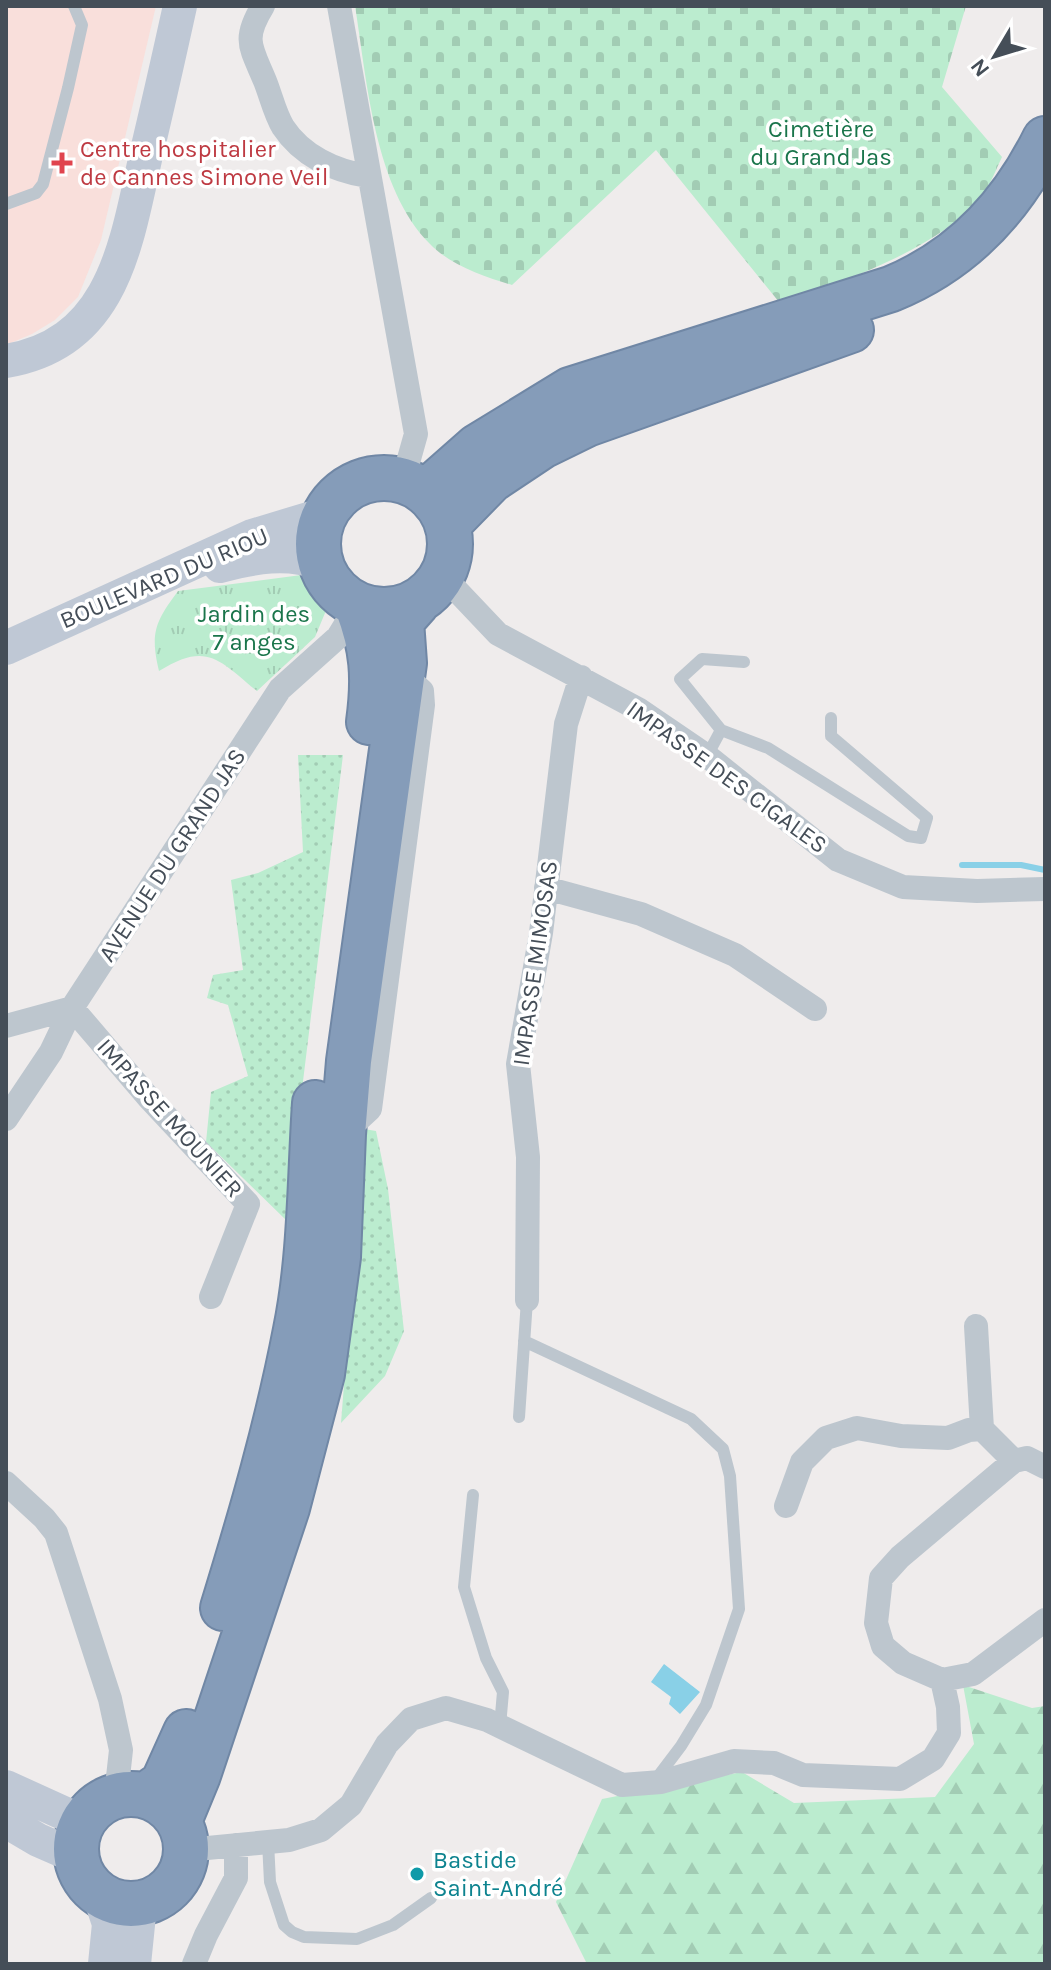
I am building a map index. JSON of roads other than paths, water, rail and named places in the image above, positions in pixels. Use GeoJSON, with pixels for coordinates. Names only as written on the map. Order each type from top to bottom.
{"type":"FeatureCollection","features":[{"type":"Feature","properties":{"kind":"highway"},"geometry":{"type":"LineString","coordinates":[[423,498],[477,447],[570,390],[891,289],[930,271],[980,232],[1009,201],[1045,139]]}},
{"type":"Feature","properties":{"kind":"highway"},"geometry":{"type":"LineString","coordinates":[[430,589],[398,610],[377,611],[357,606],[335,588],[320,563],[318,546],[319,529],[325,514],[338,496],[355,484],[375,478],[423,498],[491,480],[542,446],[587,424],[929,301],[994,257],[1045,195]]}},
{"type":"Feature","properties":{"kind":"highway"},"geometry":{"type":"LineString","coordinates":[[126,1833],[198,1775],[287,1508],[322,1374],[338,1257],[349,1061],[403,674],[401,621],[430,589],[449,560],[423,498]]}},
{"type":"Feature","properties":{"kind":"highway"},"geometry":{"type":"LineString","coordinates":[[126,1833],[184,1866],[165,1893],[151,1901],[133,1904],[115,1902],[126,1833],[163,1783],[187,1728],[254,1506],[297,1328],[315,1101],[372,697],[372,653],[357,606]]}},
{"type":"Feature","properties":{"kind":"street"},"geometry":{"type":"LineString","coordinates":[[6,361],[38,354],[69,336],[99,303],[120,264],[180,6]]}},
{"type":"Feature","properties":{"kind":"street"},"geometry":{"type":"LineString","coordinates":[[263,6],[249,30],[252,47],[283,127],[320,161],[343,172],[367,176]]}},
{"type":"Feature","properties":{"kind":"street"},"geometry":{"type":"LineString","coordinates":[[339,6],[367,176],[416,434],[407,466],[423,498]]}},
{"type":"Feature","properties":{"kind":"street","name":"BOULEVARD DU RIOU"},"geometry":{"type":"LineString","coordinates":[[6,648],[252,536],[325,514]]}},
{"type":"Feature","properties":{"kind":"street","name":"BOULEVARD DU RIOU"},"geometry":{"type":"LineString","coordinates":[[6,665],[179,581],[215,568],[256,557],[291,555],[320,563]]}},
{"type":"Feature","properties":{"kind":"street","name":"IMPASSE DES CIGALES"},"geometry":{"type":"LineString","coordinates":[[430,589],[498,634],[638,709],[707,756],[838,860],[903,887],[977,891],[1045,889]]}},
{"type":"Feature","properties":{"kind":"street","name":"AVENUE DU GRAND JAS"},"geometry":{"type":"LineString","coordinates":[[6,1119],[51,1052],[72,1008],[280,689],[338,637],[357,606]]}},
{"type":"Feature","properties":{"kind":"street","name":"IMPASSE MIMOSAS"},"geometry":{"type":"LineString","coordinates":[[527,1300],[528,1157],[518,1064],[546,888],[566,724],[581,677]]}},
{"type":"Feature","properties":{"kind":"street"},"geometry":{"type":"LineString","coordinates":[[546,888],[641,914],[735,955],[815,1009]]}},
{"type":"Feature","properties":{"kind":"street"},"geometry":{"type":"LineString","coordinates":[[6,1026],[72,1008]]}},
{"type":"Feature","properties":{"kind":"street","name":"IMPASSE MOUNIER"},"geometry":{"type":"LineString","coordinates":[[72,1008],[148,1097],[248,1204],[211,1297]]}},
{"type":"Feature","properties":{"kind":"street"},"geometry":{"type":"LineString","coordinates":[[976,1326],[982,1429],[1014,1461]]}},
{"type":"Feature","properties":{"kind":"street"},"geometry":{"type":"LineString","coordinates":[[786,1506],[802,1462],[826,1438],[857,1428],[901,1436],[948,1438],[982,1429]]}},
{"type":"Feature","properties":{"kind":"street"},"geometry":{"type":"LineString","coordinates":[[1045,1467],[1027,1458],[1014,1461],[900,1557],[881,1578],[876,1623],[883,1646],[903,1663],[942,1680],[973,1674],[1045,1620]]}},
{"type":"Feature","properties":{"kind":"street"},"geometry":{"type":"LineString","coordinates":[[6,1483],[56,1533],[110,1699],[121,1750],[126,1833],[105,1964]]}},
{"type":"Feature","properties":{"kind":"street"},"geometry":{"type":"LineString","coordinates":[[6,1821],[38,1840],[126,1833],[236,1845],[289,1840],[321,1830],[351,1805],[387,1744],[411,1719],[446,1708],[500,1726],[622,1785],[653,1783],[734,1761],[774,1763],[803,1775],[900,1779],[933,1759],[949,1733],[948,1707],[942,1680]]}},
{"type":"Feature","properties":{"kind":"street"},"geometry":{"type":"LineString","coordinates":[[6,1787],[126,1833]]}},
{"type":"Feature","properties":{"kind":"street"},"geometry":{"type":"LineString","coordinates":[[194,1964],[236,1878],[236,1845]]}},
{"type":"Feature","properties":{"kind":"street"},"geometry":{"type":"LineString","coordinates":[[134,1964],[139,1915],[151,1901]]}},
{"type":"Feature","properties":{"kind":"lane"},"geometry":{"type":"LineString","coordinates":[[6,204],[36,193],[43,184],[82,25],[74,6]]}},
{"type":"Feature","properties":{"kind":"lane"},"geometry":{"type":"LineString","coordinates":[[744,662],[702,659],[680,679],[721,730],[768,748],[908,836],[921,838],[927,818],[831,736],[831,718]]}},
{"type":"Feature","properties":{"kind":"lane"},"geometry":{"type":"LineString","coordinates":[[707,756],[721,730]]}},
{"type":"Feature","properties":{"kind":"lane"},"geometry":{"type":"LineString","coordinates":[[519,1417],[527,1300]]}},
{"type":"Feature","properties":{"kind":"lane"},"geometry":{"type":"LineString","coordinates":[[524,1341],[691,1419],[723,1449],[730,1476],[739,1609],[706,1705],[653,1783]]}},
{"type":"Feature","properties":{"kind":"lane"},"geometry":{"type":"LineString","coordinates":[[473,1495],[464,1587],[486,1658],[503,1692],[500,1726]]}},
{"type":"Feature","properties":{"kind":"lane"},"geometry":{"type":"LineString","coordinates":[[268,1842],[270,1882],[284,1925],[304,1937],[357,1939],[393,1925],[431,1898]]}},
{"type":"Feature","properties":{"kind":"water"},"geometry":{"type":"Polygon","coordinates":[[[664,1664],[700,1692],[680,1714],[669,1704],[671,1697],[651,1682],[664,1664]]]}},
{"type":"Feature","properties":{"kind":"waterway"},"geometry":{"type":"LineString","coordinates":[[962,865],[1021,865],[1045,870]]}},
{"type":"Feature","properties":{"kind":"place","name":"Centre hospitalier de Cannes Simone Veil"},"geometry":{"type":"Point","coordinates":[62,163]}},
{"type":"Feature","properties":{"kind":"place","name":"Bastide Saint-André"},"geometry":{"type":"Point","coordinates":[417,1874]}},
{"type":"Feature","properties":{"kind":"park label","name":"Cimetière du Grand Jas"},"geometry":{"type":"Point","coordinates":[821,143]}},
{"type":"Feature","properties":{"kind":"park label","name":"Jardin des 7 anges"},"geometry":{"type":"Point","coordinates":[254,628]}}]}
